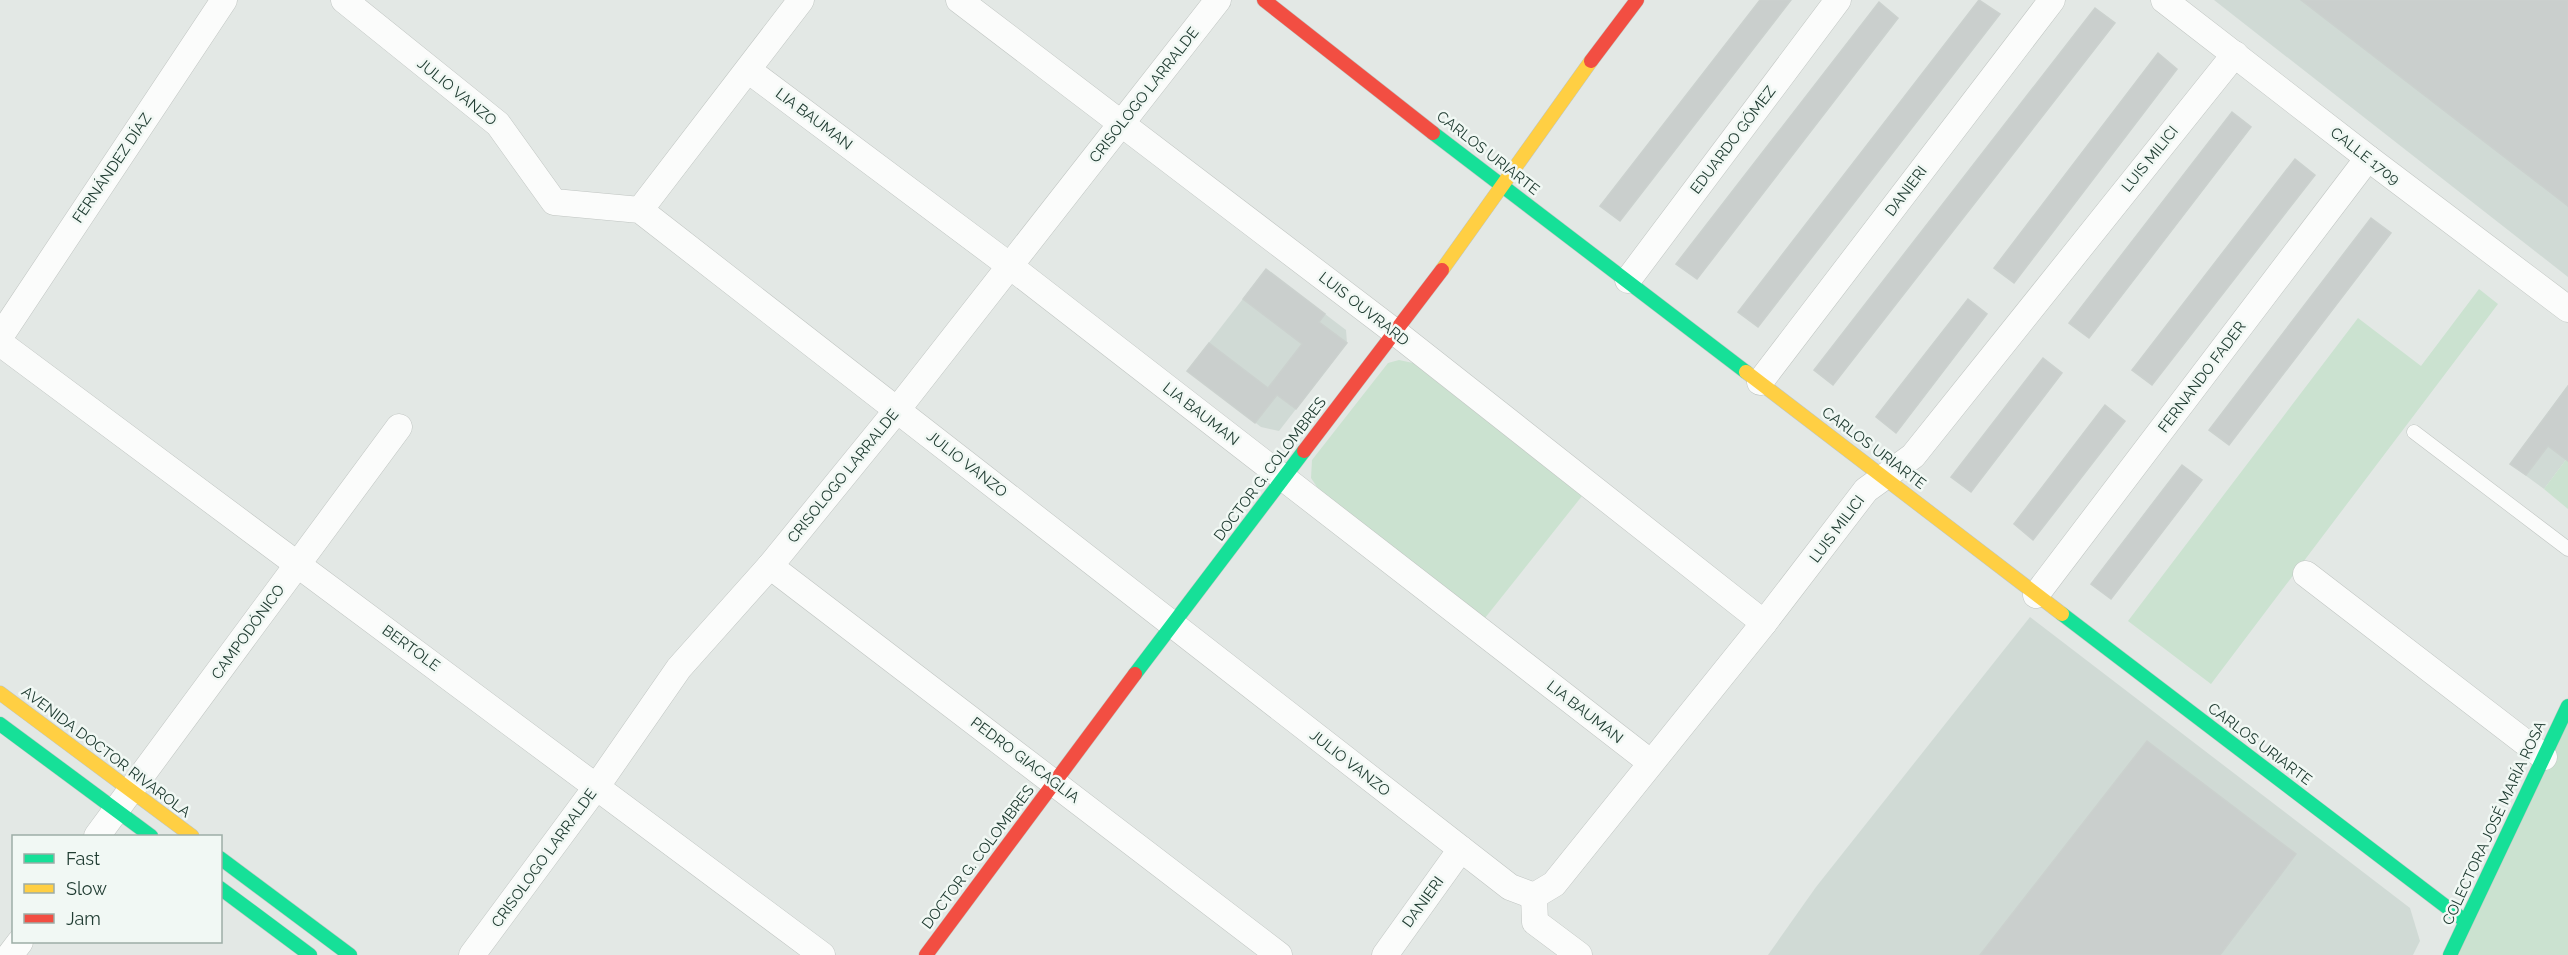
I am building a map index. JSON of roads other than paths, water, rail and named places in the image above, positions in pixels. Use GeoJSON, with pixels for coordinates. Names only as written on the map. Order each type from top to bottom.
{"type":"FeatureCollection","features":[{"type":"Feature","properties":{"kind":"street","name":"FERNÁNDEZ DÍAZ"},"geometry":{"type":"LineString","coordinates":[[0,337],[224,0]]}},
{"type":"Feature","properties":{"kind":"street","name":"JULIO VANZO"},"geometry":{"type":"LineString","coordinates":[[344,0],[498,124],[554,202],[640,210],[1510,887],[1534,896]]}},
{"type":"Feature","properties":{"kind":"street"},"geometry":{"type":"LineString","coordinates":[[640,210],[801,0]]}},
{"type":"Feature","properties":{"kind":"street","name":"LUIS OUVRARD"},"geometry":{"type":"LineString","coordinates":[[959,0],[1395,332],[1764,623]]}},
{"type":"Feature","properties":{"kind":"street","name":"CRISOLOGO LARRALDE"},"geometry":{"type":"LineString","coordinates":[[472,955],[597,786],[679,668],[770,566],[897,410],[1218,0]]}},
{"type":"Feature","properties":{"kind":"street","name":"CARLOS URIARTE"},"geometry":{"type":"LineString","coordinates":[[1264,0],[1503,187],[1628,280],[2036,595],[2465,921]]}},
{"type":"Feature","properties":{"kind":"street","name":"DOCTOR G. COLOMBRES"},"geometry":{"type":"LineString","coordinates":[[926,955],[1172,624],[1503,187],[1538,133],[1637,0]]}},
{"type":"Feature","properties":{"kind":"street","name":"EDUARDO GÓMEZ"},"geometry":{"type":"LineString","coordinates":[[1628,280],[1838,0]]}},
{"type":"Feature","properties":{"kind":"street","name":"DANIERI"},"geometry":{"type":"LineString","coordinates":[[1760,382],[2052,0]]}},
{"type":"Feature","properties":{"kind":"street","name":"CALLE 1709"},"geometry":{"type":"LineString","coordinates":[[2164,0],[2568,309]]}},
{"type":"Feature","properties":{"kind":"street","name":"LUIS MILICI"},"geometry":{"type":"LineString","coordinates":[[1534,896],[1554,884],[1764,623],[1866,490],[1913,456],[2235,54]]}},
{"type":"Feature","properties":{"kind":"street","name":"LIA BAUMAN"},"geometry":{"type":"LineString","coordinates":[[748,70],[1010,266],[1650,762]]}},
{"type":"Feature","properties":{"kind":"street","name":"FERNANDO FADER"},"geometry":{"type":"LineString","coordinates":[[2036,595],[2368,158]]}},
{"type":"Feature","properties":{"kind":"street","name":"BERTOLE"},"geometry":{"type":"LineString","coordinates":[[0,343],[822,955]]}},
{"type":"Feature","properties":{"kind":"street","name":"CAMPODÓNICO"},"geometry":{"type":"LineString","coordinates":[[98,835],[399,427]]}},
{"type":"Feature","properties":{"kind":"street","name":"PEDRO GIACAGLIA"},"geometry":{"type":"LineString","coordinates":[[770,566],[1280,955]]}},
{"type":"Feature","properties":{"kind":"street"},"geometry":{"type":"LineString","coordinates":[[2306,574],[2544,757]]}},
{"type":"Feature","properties":{"kind":"street","name":"AVENIDA DOCTOR RIVAROLA"},"geometry":{"type":"LineString","coordinates":[[0,693],[124,801],[150,835]]}},
{"type":"Feature","properties":{"kind":"street","name":"COLECTORA JOSÉ MARÍA ROSA"},"geometry":{"type":"LineString","coordinates":[[2450,955],[2568,706]]}},
{"type":"Feature","properties":{"kind":"street","name":"AVENIDA DOCTOR RIVAROLA"},"geometry":{"type":"LineString","coordinates":[[0,724],[124,801],[188,835]]}},
{"type":"Feature","properties":{"kind":"street","name":"DANIERI"},"geometry":{"type":"LineString","coordinates":[[1385,955],[1461,849]]}},
{"type":"Feature","properties":{"kind":"street"},"geometry":{"type":"LineString","coordinates":[[222,859],[351,955]]}},
{"type":"Feature","properties":{"kind":"street"},"geometry":{"type":"LineString","coordinates":[[222,889],[310,955]]}},
{"type":"Feature","properties":{"kind":"street"},"geometry":{"type":"LineString","coordinates":[[1534,896],[1535,922],[1579,955]]}},
{"type":"Feature","properties":{"kind":"street"},"geometry":{"type":"LineString","coordinates":[[10,955],[19,943]]}},
{"type":"Feature","properties":{"kind":"lane"},"geometry":{"type":"LineString","coordinates":[[2414,432],[2568,549]]}}]}
